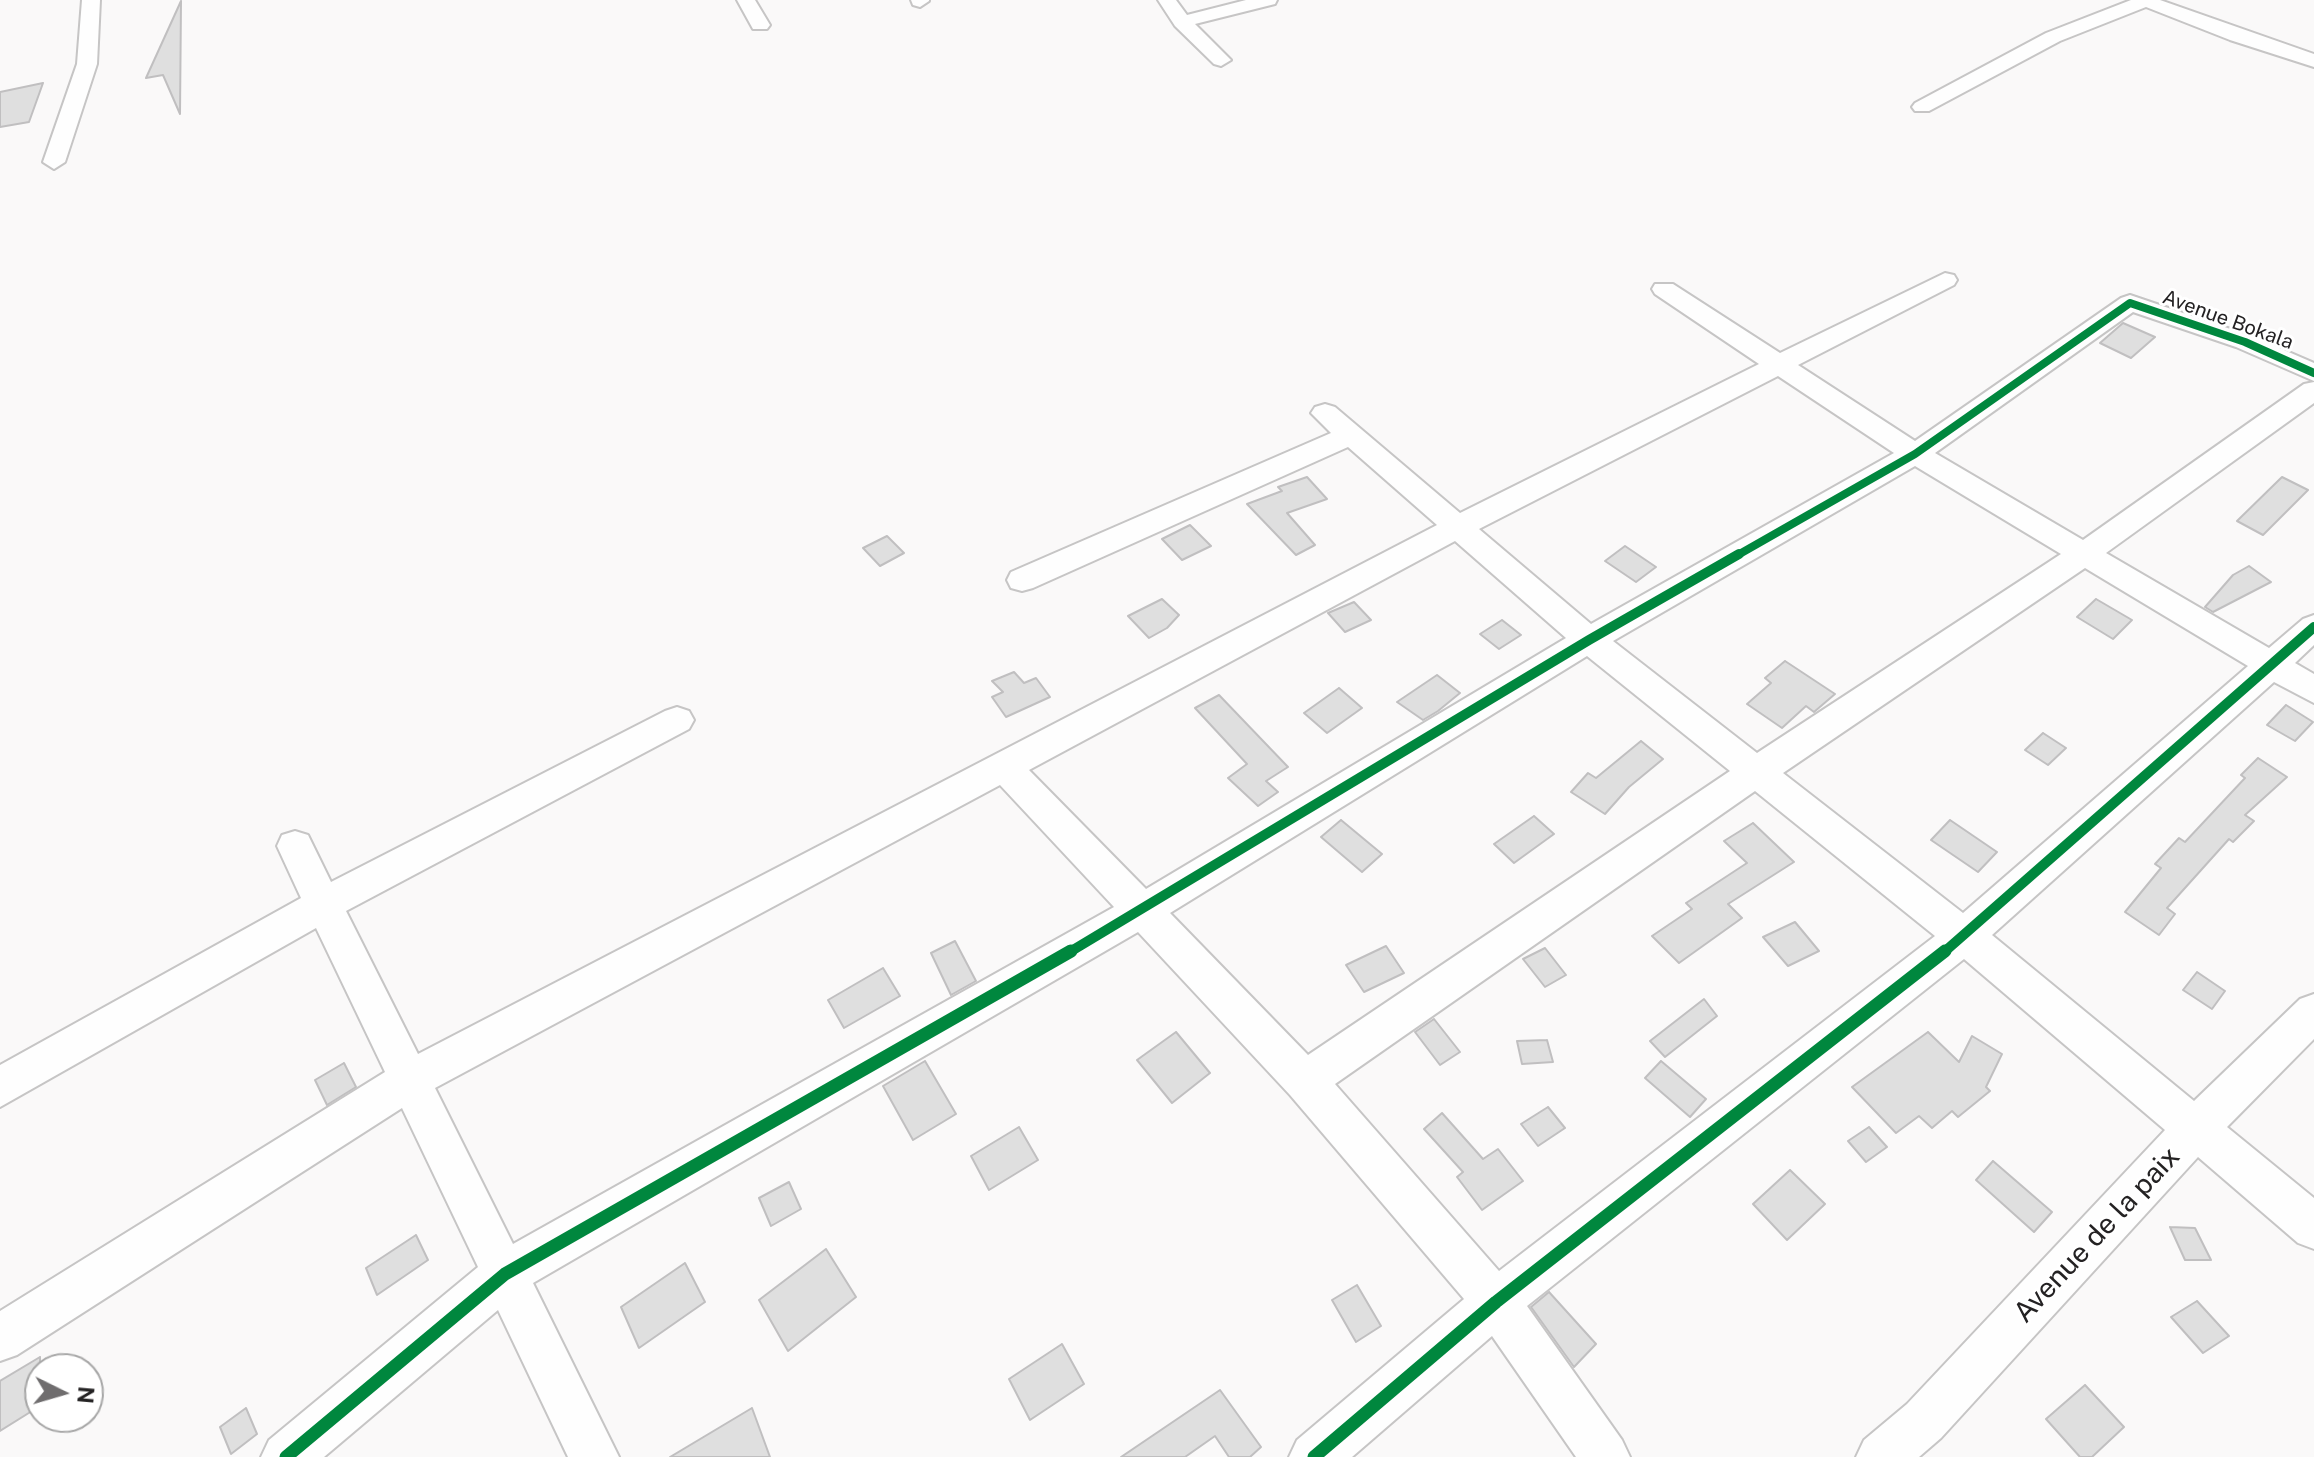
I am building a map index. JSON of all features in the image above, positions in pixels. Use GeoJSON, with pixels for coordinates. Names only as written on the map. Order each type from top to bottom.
{"type":"FeatureCollection","features":[{"type":"Feature","properties":{"kind":"street"},"geometry":{"type":"LineString","coordinates":[[54,162],[87,64],[91,0]]}},
{"type":"Feature","properties":{"kind":"street"},"geometry":{"type":"LineString","coordinates":[[746,0],[760,25]]}},
{"type":"Feature","properties":{"kind":"street"},"geometry":{"type":"LineString","coordinates":[[1167,0],[1182,22],[1221,60]]}},
{"type":"Feature","properties":{"kind":"street"},"geometry":{"type":"LineString","coordinates":[[1182,22],[1268,0]]}},
{"type":"Feature","properties":{"kind":"street"},"geometry":{"type":"LineString","coordinates":[[1922,107],[2053,37],[2147,0],[2237,36],[2314,61]]}},
{"type":"Feature","properties":{"kind":"street"},"geometry":{"type":"LineString","coordinates":[[0,1338],[411,1079],[1458,527],[1945,280]]}},
{"type":"Feature","properties":{"kind":"street"},"geometry":{"type":"LineString","coordinates":[[1664,289],[1915,454],[2314,690]]}},
{"type":"Feature","properties":{"kind":"street","name":"Avenue Bokala"},"geometry":{"type":"LineString","coordinates":[[1915,454],[2130,303],[2245,342],[2314,373]]}},
{"type":"Feature","properties":{"kind":"street"},"geometry":{"type":"LineString","coordinates":[[1305,1081],[1758,771],[2084,554],[2314,390]]}},
{"type":"Feature","properties":{"kind":"street"},"geometry":{"type":"LineString","coordinates":[[1022,580],[1338,424],[1589,640],[1964,936],[2314,1227]]}},
{"type":"Feature","properties":{"kind":"street"},"geometry":{"type":"LineString","coordinates":[[286,1457],[505,1274],[1141,911],[1589,640],[1915,454]]}},
{"type":"Feature","properties":{"kind":"street"},"geometry":{"type":"LineString","coordinates":[[1314,1457],[1496,1302],[1964,936],[2314,627]]}},
{"type":"Feature","properties":{"kind":"street"},"geometry":{"type":"LineString","coordinates":[[0,1087],[324,904],[677,720]]}},
{"type":"Feature","properties":{"kind":"street"},"geometry":{"type":"LineString","coordinates":[[1005,767],[1305,1081],[1496,1302],[1605,1457]]}},
{"type":"Feature","properties":{"kind":"street"},"geometry":{"type":"LineString","coordinates":[[295,846],[594,1457]]}},
{"type":"Feature","properties":{"kind":"street","name":"Avenue de la paix"},"geometry":{"type":"LineString","coordinates":[[1881,1457],[1924,1421],[2194,1130],[2314,1012]]}},
{"type":"Feature","properties":{"kind":"building"},"geometry":{"type":"Polygon","coordinates":[[[181,1],[180,114],[163,75],[146,78],[181,1]]]}},
{"type":"Feature","properties":{"kind":"building"},"geometry":{"type":"Polygon","coordinates":[[[43,83],[29,122],[0,127],[0,92],[43,83]]]}},
{"type":"Feature","properties":{"kind":"building"},"geometry":{"type":"Polygon","coordinates":[[[2123,323],[2155,337],[2131,358],[2100,343],[2123,323]]]}},
{"type":"Feature","properties":{"kind":"building"},"geometry":{"type":"Polygon","coordinates":[[[1307,477],[1327,499],[1287,513],[1315,545],[1296,555],[1247,504],[1282,491],[1278,487],[1307,477]]]}},
{"type":"Feature","properties":{"kind":"building"},"geometry":{"type":"Polygon","coordinates":[[[2282,477],[2308,490],[2263,535],[2237,521],[2282,477]]]}},
{"type":"Feature","properties":{"kind":"building"},"geometry":{"type":"Polygon","coordinates":[[[1190,525],[1211,546],[1182,560],[1162,539],[1190,525]]]}},
{"type":"Feature","properties":{"kind":"building"},"geometry":{"type":"Polygon","coordinates":[[[887,536],[904,553],[880,566],[863,548],[887,536]]]}},
{"type":"Feature","properties":{"kind":"building"},"geometry":{"type":"Polygon","coordinates":[[[1625,546],[1656,567],[1636,582],[1605,561],[1625,546]]]}},
{"type":"Feature","properties":{"kind":"building"},"geometry":{"type":"Polygon","coordinates":[[[2249,566],[2271,582],[2213,612],[2205,607],[2233,575],[2249,566]]]}},
{"type":"Feature","properties":{"kind":"building"},"geometry":{"type":"Polygon","coordinates":[[[1162,599],[1179,615],[1167,628],[1149,638],[1128,616],[1162,599]]]}},
{"type":"Feature","properties":{"kind":"building"},"geometry":{"type":"Polygon","coordinates":[[[2096,599],[2132,620],[2113,639],[2077,617],[2096,599]]]}},
{"type":"Feature","properties":{"kind":"building"},"geometry":{"type":"Polygon","coordinates":[[[1354,602],[1371,620],[1345,632],[1328,613],[1354,602]]]}},
{"type":"Feature","properties":{"kind":"building"},"geometry":{"type":"Polygon","coordinates":[[[1502,620],[1521,635],[1499,649],[1480,634],[1502,620]]]}},
{"type":"Feature","properties":{"kind":"building"},"geometry":{"type":"Polygon","coordinates":[[[1785,661],[1835,694],[1814,712],[1806,706],[1782,728],[1747,704],[1771,683],[1765,678],[1785,661]]]}},
{"type":"Feature","properties":{"kind":"building"},"geometry":{"type":"Polygon","coordinates":[[[1014,672],[1024,683],[1036,678],[1050,697],[1006,717],[992,697],[1003,692],[992,681],[1014,672]]]}},
{"type":"Feature","properties":{"kind":"building"},"geometry":{"type":"Polygon","coordinates":[[[1437,675],[1460,693],[1438,711],[1423,720],[1397,702],[1437,675]]]}},
{"type":"Feature","properties":{"kind":"building"},"geometry":{"type":"Polygon","coordinates":[[[1339,688],[1362,708],[1327,733],[1304,713],[1339,688]]]}},
{"type":"Feature","properties":{"kind":"building"},"geometry":{"type":"Polygon","coordinates":[[[1219,695],[1288,767],[1266,781],[1278,792],[1258,806],[1228,778],[1247,764],[1195,708],[1219,695]]]}},
{"type":"Feature","properties":{"kind":"building"},"geometry":{"type":"Polygon","coordinates":[[[2286,705],[2313,722],[2295,741],[2267,725],[2286,705]]]}},
{"type":"Feature","properties":{"kind":"building"},"geometry":{"type":"Polygon","coordinates":[[[2043,733],[2066,748],[2048,765],[2025,750],[2043,733]]]}},
{"type":"Feature","properties":{"kind":"building"},"geometry":{"type":"Polygon","coordinates":[[[1641,741],[1663,759],[1629,787],[1605,814],[1571,792],[1588,773],[1596,778],[1641,741]]]}},
{"type":"Feature","properties":{"kind":"building"},"geometry":{"type":"Polygon","coordinates":[[[2258,758],[2287,777],[2245,815],[2254,821],[2233,842],[2229,839],[2167,908],[2175,914],[2159,935],[2125,912],[2161,868],[2155,864],[2179,838],[2185,842],[2245,778],[2241,775],[2258,758]]]}},
{"type":"Feature","properties":{"kind":"building"},"geometry":{"type":"Polygon","coordinates":[[[1534,816],[1554,834],[1514,863],[1494,844],[1534,816]]]}},
{"type":"Feature","properties":{"kind":"building"},"geometry":{"type":"Polygon","coordinates":[[[1341,820],[1382,854],[1362,872],[1321,837],[1341,820]]]}},
{"type":"Feature","properties":{"kind":"building"},"geometry":{"type":"Polygon","coordinates":[[[1950,820],[1997,852],[1978,872],[1931,840],[1950,820]]]}},
{"type":"Feature","properties":{"kind":"building"},"geometry":{"type":"Polygon","coordinates":[[[1753,823],[1794,862],[1728,904],[1742,918],[1679,963],[1652,936],[1692,909],[1686,903],[1747,863],[1724,841],[1753,823]]]}},
{"type":"Feature","properties":{"kind":"building"},"geometry":{"type":"Polygon","coordinates":[[[1795,922],[1819,951],[1788,966],[1763,937],[1795,922]]]}},
{"type":"Feature","properties":{"kind":"building"},"geometry":{"type":"Polygon","coordinates":[[[955,941],[976,981],[951,995],[931,953],[955,941]]]}},
{"type":"Feature","properties":{"kind":"building"},"geometry":{"type":"Polygon","coordinates":[[[1386,946],[1404,973],[1364,992],[1346,965],[1386,946]]]}},
{"type":"Feature","properties":{"kind":"building"},"geometry":{"type":"Polygon","coordinates":[[[1545,948],[1566,975],[1545,987],[1523,959],[1545,948]]]}},
{"type":"Feature","properties":{"kind":"building"},"geometry":{"type":"Polygon","coordinates":[[[883,968],[900,996],[844,1028],[828,1000],[883,968]]]}},
{"type":"Feature","properties":{"kind":"building"},"geometry":{"type":"Polygon","coordinates":[[[2197,972],[2225,991],[2212,1009],[2183,990],[2197,972]]]}},
{"type":"Feature","properties":{"kind":"building"},"geometry":{"type":"Polygon","coordinates":[[[1704,999],[1717,1016],[1665,1057],[1650,1041],[1704,999]]]}},
{"type":"Feature","properties":{"kind":"building"},"geometry":{"type":"Polygon","coordinates":[[[1434,1019],[1460,1052],[1440,1065],[1415,1032],[1434,1019]]]}},
{"type":"Feature","properties":{"kind":"building"},"geometry":{"type":"Polygon","coordinates":[[[1176,1032],[1210,1073],[1172,1103],[1137,1060],[1176,1032]]]}},
{"type":"Feature","properties":{"kind":"building"},"geometry":{"type":"Polygon","coordinates":[[[1928,1032],[1959,1062],[1972,1036],[2002,1054],[1986,1087],[1990,1091],[1958,1117],[1952,1111],[1932,1128],[1919,1116],[1896,1133],[1852,1087],[1928,1032]]]}},
{"type":"Feature","properties":{"kind":"building"},"geometry":{"type":"Polygon","coordinates":[[[1547,1040],[1553,1062],[1522,1064],[1517,1041],[1547,1040]]]}},
{"type":"Feature","properties":{"kind":"building"},"geometry":{"type":"Polygon","coordinates":[[[925,1061],[956,1114],[913,1140],[883,1086],[925,1061]]]}},
{"type":"Feature","properties":{"kind":"building"},"geometry":{"type":"Polygon","coordinates":[[[1661,1061],[1706,1099],[1690,1117],[1645,1078],[1661,1061]]]}},
{"type":"Feature","properties":{"kind":"building"},"geometry":{"type":"Polygon","coordinates":[[[344,1063],[356,1087],[327,1105],[315,1080],[344,1063]]]}},
{"type":"Feature","properties":{"kind":"building"},"geometry":{"type":"Polygon","coordinates":[[[1548,1107],[1565,1128],[1538,1146],[1521,1124],[1548,1107]]]}},
{"type":"Feature","properties":{"kind":"building"},"geometry":{"type":"Polygon","coordinates":[[[1442,1113],[1483,1159],[1498,1149],[1523,1181],[1482,1210],[1457,1177],[1463,1172],[1424,1129],[1442,1113]]]}},
{"type":"Feature","properties":{"kind":"building"},"geometry":{"type":"Polygon","coordinates":[[[1019,1127],[1038,1160],[989,1190],[971,1156],[1019,1127]]]}},
{"type":"Feature","properties":{"kind":"building"},"geometry":{"type":"Polygon","coordinates":[[[1869,1127],[1887,1147],[1866,1162],[1848,1141],[1869,1127]]]}},
{"type":"Feature","properties":{"kind":"building"},"geometry":{"type":"Polygon","coordinates":[[[1993,1161],[2052,1212],[2034,1232],[1976,1180],[1993,1161]]]}},
{"type":"Feature","properties":{"kind":"building"},"geometry":{"type":"Polygon","coordinates":[[[1790,1170],[1825,1204],[1787,1240],[1753,1204],[1790,1170]]]}},
{"type":"Feature","properties":{"kind":"building"},"geometry":{"type":"Polygon","coordinates":[[[789,1182],[801,1209],[771,1226],[759,1198],[789,1182]]]}},
{"type":"Feature","properties":{"kind":"building"},"geometry":{"type":"Polygon","coordinates":[[[2170,1227],[2195,1228],[2211,1260],[2185,1260],[2170,1227]]]}},
{"type":"Feature","properties":{"kind":"building"},"geometry":{"type":"Polygon","coordinates":[[[416,1235],[428,1260],[377,1295],[366,1268],[416,1235]]]}},
{"type":"Feature","properties":{"kind":"building"},"geometry":{"type":"Polygon","coordinates":[[[826,1249],[856,1297],[788,1351],[759,1300],[826,1249]]]}},
{"type":"Feature","properties":{"kind":"building"},"geometry":{"type":"Polygon","coordinates":[[[685,1263],[705,1302],[639,1348],[621,1307],[685,1263]]]}},
{"type":"Feature","properties":{"kind":"building"},"geometry":{"type":"Polygon","coordinates":[[[1357,1285],[1381,1326],[1356,1342],[1332,1300],[1357,1285]]]}},
{"type":"Feature","properties":{"kind":"building"},"geometry":{"type":"Polygon","coordinates":[[[1549,1292],[1596,1344],[1574,1367],[1531,1307],[1549,1292]]]}},
{"type":"Feature","properties":{"kind":"building"},"geometry":{"type":"Polygon","coordinates":[[[2197,1301],[2229,1336],[2203,1353],[2171,1317],[2197,1301]]]}},
{"type":"Feature","properties":{"kind":"building"},"geometry":{"type":"Polygon","coordinates":[[[1062,1344],[1084,1384],[1030,1420],[1009,1379],[1062,1344]]]}},
{"type":"Feature","properties":{"kind":"building"},"geometry":{"type":"Polygon","coordinates":[[[24,1367],[24,1416],[0,1431],[0,1381],[24,1367]]]}},
{"type":"Feature","properties":{"kind":"building"},"geometry":{"type":"Polygon","coordinates":[[[2085,1385],[2124,1427],[2092,1457],[2080,1457],[2046,1419],[2085,1385]]]}},
{"type":"Feature","properties":{"kind":"building"},"geometry":{"type":"Polygon","coordinates":[[[1220,1390],[1261,1447],[1250,1457],[1229,1457],[1215,1436],[1185,1457],[1121,1457],[1220,1390]]]}},
{"type":"Feature","properties":{"kind":"building"},"geometry":{"type":"Polygon","coordinates":[[[246,1408],[257,1434],[231,1454],[220,1427],[246,1408]]]}},
{"type":"Feature","properties":{"kind":"building"},"geometry":{"type":"Polygon","coordinates":[[[752,1408],[770,1457],[670,1457],[752,1408]]]}},
{"type":"Feature","properties":{"kind":"cycle path"},"geometry":{"type":"LineString","coordinates":[[286,1457],[505,1274],[1141,911],[1589,640],[1915,454],[2130,303],[2245,342],[2314,373]]}},
{"type":"Feature","properties":{"kind":"cycle path"},"geometry":{"type":"LineString","coordinates":[[1314,1457],[1496,1302],[1964,936],[2314,627]]}}]}
